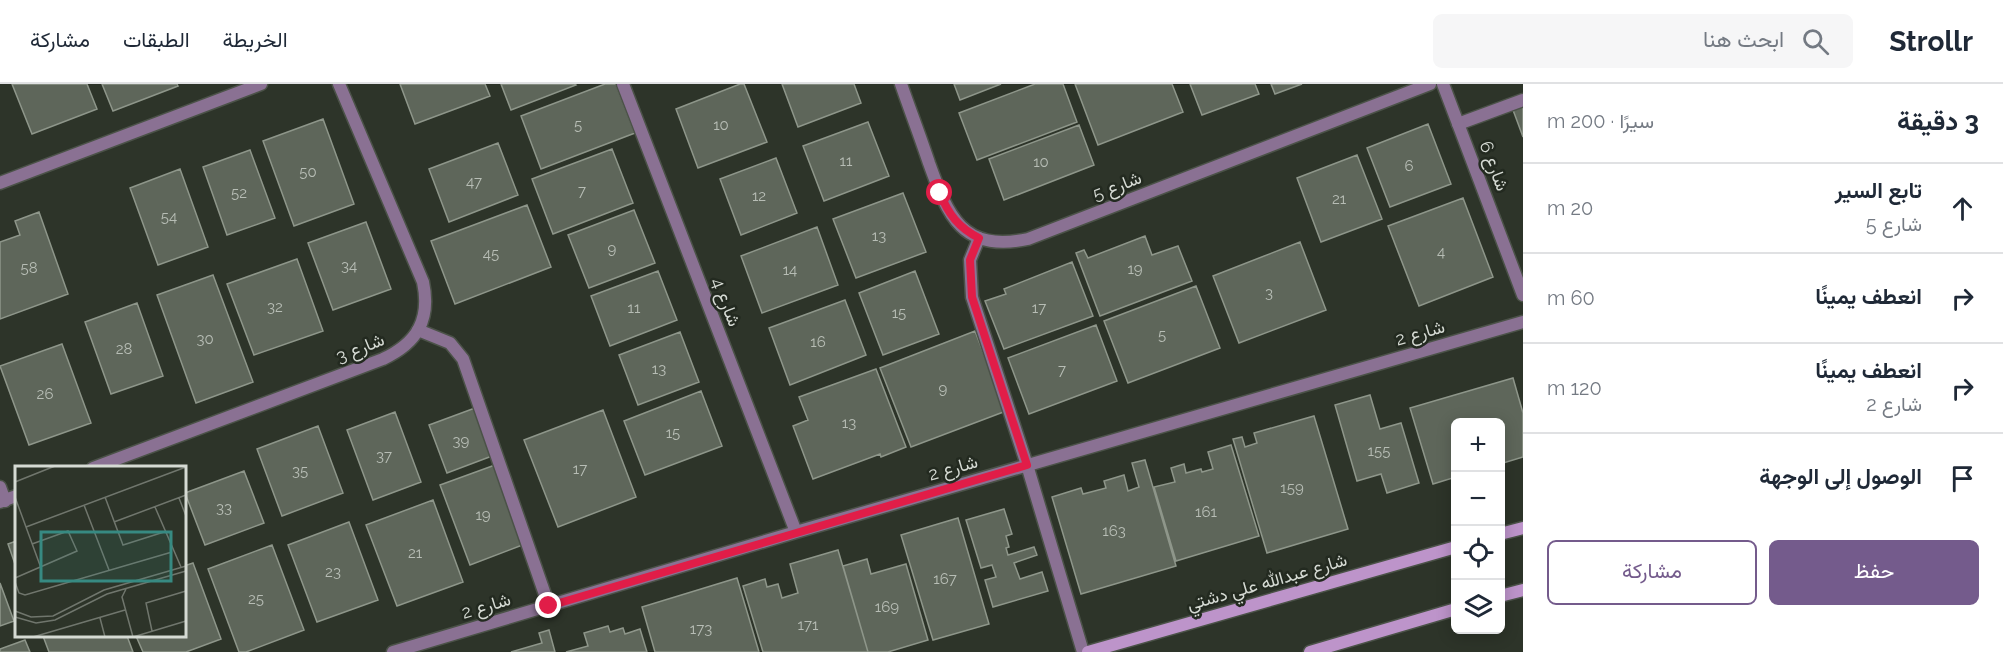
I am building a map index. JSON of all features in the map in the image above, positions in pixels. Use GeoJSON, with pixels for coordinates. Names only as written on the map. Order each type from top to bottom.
{"type":"FeatureCollection","features":[{"type":"Feature","properties":{"kind":"main road"},"geometry":{"type":"LineString","coordinates":[[1505,533],[1523,528]]}},
{"type":"Feature","properties":{"kind":"main road","name":"شارع عبدالله علي دشتي"},"geometry":{"type":"LineString","coordinates":[[1088,652],[1451,548]]}},
{"type":"Feature","properties":{"kind":"main road"},"geometry":{"type":"LineString","coordinates":[[1505,595],[1523,590]]}},
{"type":"Feature","properties":{"kind":"main road"},"geometry":{"type":"LineString","coordinates":[[1310,652],[1451,610]]}},
{"type":"Feature","properties":{"kind":"street"},"geometry":{"type":"LineString","coordinates":[[0,183],[261,84]]}},
{"type":"Feature","properties":{"kind":"street","name":"شارع 3"},"geometry":{"type":"LineString","coordinates":[[98,466],[383,359],[400,351],[418,330],[425,308],[426,296],[423,282],[339,84]]}},
{"type":"Feature","properties":{"kind":"street","name":"شارع 4"},"geometry":{"type":"LineString","coordinates":[[623,84],[796,532]]}},
{"type":"Feature","properties":{"kind":"street","name":"شارع 5"},"geometry":{"type":"LineString","coordinates":[[901,84],[944,204],[959,226],[991,242],[1028,239],[1430,84]]}},
{"type":"Feature","properties":{"kind":"street","name":"شارع 6"},"geometry":{"type":"LineString","coordinates":[[1443,84],[1523,295]]}},
{"type":"Feature","properties":{"kind":"street"},"geometry":{"type":"LineString","coordinates":[[1458,124],[1523,100]]}},
{"type":"Feature","properties":{"kind":"street"},"geometry":{"type":"LineString","coordinates":[[979,238],[970,260],[972,297],[1027,465],[1083,652]]}},
{"type":"Feature","properties":{"kind":"street","name":"شارع 2"},"geometry":{"type":"LineString","coordinates":[[393,652],[796,532],[1523,322]]}},
{"type":"Feature","properties":{"kind":"street"},"geometry":{"type":"LineString","coordinates":[[418,330],[450,343],[463,359],[549,606]]}},
{"type":"Feature","properties":{"kind":"street"},"geometry":{"type":"LineString","coordinates":[[0,487],[7,500]]}},
{"type":"Feature","properties":{"kind":"building"},"geometry":{"type":"Polygon","coordinates":[[[12,84],[87,84],[97,109],[32,134],[12,84]]]}},
{"type":"Feature","properties":{"kind":"building"},"geometry":{"type":"Polygon","coordinates":[[[102,84],[177,84],[178,86],[113,111],[102,84]]]}},
{"type":"Feature","properties":{"kind":"building"},"geometry":{"type":"Polygon","coordinates":[[[400,84],[485,84],[490,96],[415,124],[400,84]]]}},
{"type":"Feature","properties":{"kind":"building"},"geometry":{"type":"Polygon","coordinates":[[[501,84],[575,84],[576,85],[511,110],[501,84]]]}},
{"type":"Feature","properties":{"kind":"building"},"geometry":{"type":"Polygon","coordinates":[[[605,84],[616,84],[635,133],[541,169],[521,116],[605,84]]]}},
{"type":"Feature","properties":{"kind":"building"},"geometry":{"type":"Polygon","coordinates":[[[744,84],[767,142],[698,168],[676,109],[744,84]]]}},
{"type":"Feature","properties":{"kind":"building"},"geometry":{"type":"Polygon","coordinates":[[[782,84],[854,84],[861,103],[798,127],[782,84]]]}},
{"type":"Feature","properties":{"kind":"building"},"geometry":{"type":"Polygon","coordinates":[[[954,84],[1001,84],[960,100],[954,84]]]}},
{"type":"Feature","properties":{"kind":"building"},"geometry":{"type":"Polygon","coordinates":[[[1035,84],[1063,84],[1077,122],[977,160],[959,113],[1035,84]]]}},
{"type":"Feature","properties":{"kind":"building"},"geometry":{"type":"Polygon","coordinates":[[[1075,84],[1172,84],[1183,112],[1098,145],[1075,84]]]}},
{"type":"Feature","properties":{"kind":"building"},"geometry":{"type":"Polygon","coordinates":[[[1190,84],[1255,84],[1259,94],[1202,115],[1190,84]]]}},
{"type":"Feature","properties":{"kind":"building"},"geometry":{"type":"Polygon","coordinates":[[[1271,84],[1302,84],[1275,94],[1271,84]]]}},
{"type":"Feature","properties":{"kind":"building"},"geometry":{"type":"Polygon","coordinates":[[[1523,106],[1523,137],[1513,110],[1523,106]]]}},
{"type":"Feature","properties":{"kind":"building"},"geometry":{"type":"Polygon","coordinates":[[[323,119],[354,204],[294,226],[263,141],[323,119]]]}},
{"type":"Feature","properties":{"kind":"building"},"geometry":{"type":"Polygon","coordinates":[[[868,122],[889,176],[824,201],[803,146],[868,122]]]}},
{"type":"Feature","properties":{"kind":"building"},"geometry":{"type":"Polygon","coordinates":[[[1428,124],[1451,184],[1390,207],[1367,148],[1428,124]]]}},
{"type":"Feature","properties":{"kind":"building"},"geometry":{"type":"Polygon","coordinates":[[[1079,125],[1094,165],[1004,200],[989,159],[1079,125]]]}},
{"type":"Feature","properties":{"kind":"building"},"geometry":{"type":"Polygon","coordinates":[[[498,143],[518,195],[449,222],[429,169],[498,143]]]}},
{"type":"Feature","properties":{"kind":"building"},"geometry":{"type":"Polygon","coordinates":[[[612,149],[633,203],[553,234],[532,179],[612,149]]]}},
{"type":"Feature","properties":{"kind":"building"},"geometry":{"type":"Polygon","coordinates":[[[250,150],[275,218],[227,235],[203,167],[250,150]]]}},
{"type":"Feature","properties":{"kind":"building"},"geometry":{"type":"Polygon","coordinates":[[[1357,155],[1382,219],[1321,242],[1297,178],[1357,155]]]}},
{"type":"Feature","properties":{"kind":"building"},"geometry":{"type":"Polygon","coordinates":[[[776,158],[797,213],[741,235],[720,179],[776,158]]]}},
{"type":"Feature","properties":{"kind":"building"},"geometry":{"type":"Polygon","coordinates":[[[180,169],[208,247],[158,265],[130,188],[180,169]]]}},
{"type":"Feature","properties":{"kind":"building"},"geometry":{"type":"Polygon","coordinates":[[[903,193],[926,252],[856,278],[833,219],[903,193]]]}},
{"type":"Feature","properties":{"kind":"building"},"geometry":{"type":"Polygon","coordinates":[[[1463,198],[1493,277],[1419,306],[1388,226],[1463,198]]]}},
{"type":"Feature","properties":{"kind":"building"},"geometry":{"type":"Polygon","coordinates":[[[527,205],[551,267],[455,304],[431,241],[527,205]]]}},
{"type":"Feature","properties":{"kind":"building"},"geometry":{"type":"Polygon","coordinates":[[[634,210],[655,263],[589,288],[568,235],[634,210]]]}},
{"type":"Feature","properties":{"kind":"building"},"geometry":{"type":"Polygon","coordinates":[[[39,212],[68,294],[0,319],[0,242],[20,235],[15,221],[39,212]]]}},
{"type":"Feature","properties":{"kind":"building"},"geometry":{"type":"Polygon","coordinates":[[[366,222],[391,289],[333,310],[308,243],[366,222]]]}},
{"type":"Feature","properties":{"kind":"building"},"geometry":{"type":"Polygon","coordinates":[[[817,227],[838,285],[762,313],[741,256],[817,227]]]}},
{"type":"Feature","properties":{"kind":"building"},"geometry":{"type":"Polygon","coordinates":[[[1145,236],[1152,255],[1178,246],[1192,281],[1100,316],[1076,253],[1084,250],[1088,258],[1145,236]]]}},
{"type":"Feature","properties":{"kind":"building"},"geometry":{"type":"Polygon","coordinates":[[[1300,242],[1326,310],[1239,343],[1213,276],[1300,242]]]}},
{"type":"Feature","properties":{"kind":"building"},"geometry":{"type":"Polygon","coordinates":[[[297,259],[323,331],[254,355],[227,284],[297,259]]]}},
{"type":"Feature","properties":{"kind":"building"},"geometry":{"type":"Polygon","coordinates":[[[1072,262],[1093,316],[1004,349],[985,301],[1006,294],[1004,289],[1072,262]]]}},
{"type":"Feature","properties":{"kind":"building"},"geometry":{"type":"Polygon","coordinates":[[[658,271],[677,320],[610,346],[591,296],[658,271]]]}},
{"type":"Feature","properties":{"kind":"building"},"geometry":{"type":"Polygon","coordinates":[[[915,271],[939,334],[883,355],[859,293],[915,271]]]}},
{"type":"Feature","properties":{"kind":"building"},"geometry":{"type":"Polygon","coordinates":[[[213,275],[253,382],[196,403],[157,295],[213,275]]]}},
{"type":"Feature","properties":{"kind":"building"},"geometry":{"type":"Polygon","coordinates":[[[1196,286],[1220,348],[1128,383],[1104,321],[1196,286]]]}},
{"type":"Feature","properties":{"kind":"building"},"geometry":{"type":"Polygon","coordinates":[[[845,300],[866,355],[790,385],[769,328],[845,300]]]}},
{"type":"Feature","properties":{"kind":"building"},"geometry":{"type":"Polygon","coordinates":[[[137,303],[163,376],[111,394],[85,322],[137,303]]]}},
{"type":"Feature","properties":{"kind":"building"},"geometry":{"type":"Polygon","coordinates":[[[1096,325],[1117,381],[1029,414],[1008,358],[1096,325]]]}},
{"type":"Feature","properties":{"kind":"building"},"geometry":{"type":"Polygon","coordinates":[[[975,331],[1006,411],[911,447],[880,368],[975,331]]]}},
{"type":"Feature","properties":{"kind":"building"},"geometry":{"type":"Polygon","coordinates":[[[680,332],[699,382],[638,405],[619,355],[680,332]]]}},
{"type":"Feature","properties":{"kind":"building"},"geometry":{"type":"Polygon","coordinates":[[[62,344],[91,423],[29,445],[0,366],[62,344]]]}},
{"type":"Feature","properties":{"kind":"building"},"geometry":{"type":"Polygon","coordinates":[[[876,369],[906,447],[881,457],[880,454],[813,479],[793,426],[808,420],[799,397],[876,369]]]}},
{"type":"Feature","properties":{"kind":"building"},"geometry":{"type":"Polygon","coordinates":[[[1513,378],[1523,413],[1523,457],[1505,462],[1505,418],[1451,418],[1451,479],[1433,484],[1410,408],[1513,378]]]}},
{"type":"Feature","properties":{"kind":"building"},"geometry":{"type":"Polygon","coordinates":[[[701,391],[722,446],[645,475],[624,421],[701,391]]]}},
{"type":"Feature","properties":{"kind":"building"},"geometry":{"type":"Polygon","coordinates":[[[1370,395],[1380,429],[1401,423],[1419,483],[1387,493],[1381,474],[1357,481],[1335,405],[1370,395]]]}},
{"type":"Feature","properties":{"kind":"building"},"geometry":{"type":"Polygon","coordinates":[[[475,408],[492,456],[447,473],[429,425],[475,408]]]}},
{"type":"Feature","properties":{"kind":"building"},"geometry":{"type":"Polygon","coordinates":[[[603,410],[636,497],[558,527],[524,440],[603,410]]]}},
{"type":"Feature","properties":{"kind":"building"},"geometry":{"type":"Polygon","coordinates":[[[395,412],[421,482],[373,500],[347,430],[395,412]]]}},
{"type":"Feature","properties":{"kind":"building"},"geometry":{"type":"Polygon","coordinates":[[[1314,416],[1348,529],[1267,553],[1233,439],[1242,437],[1245,447],[1257,443],[1254,433],[1314,416]]]}},
{"type":"Feature","properties":{"kind":"building"},"geometry":{"type":"Polygon","coordinates":[[[318,426],[343,493],[282,516],[257,449],[318,426]]]}},
{"type":"Feature","properties":{"kind":"building"},"geometry":{"type":"Polygon","coordinates":[[[1231,445],[1259,536],[1176,561],[1154,487],[1175,482],[1171,468],[1184,464],[1186,473],[1213,469],[1208,452],[1231,445]]]}},
{"type":"Feature","properties":{"kind":"building"},"geometry":{"type":"Polygon","coordinates":[[[1145,460],[1176,566],[1081,594],[1052,497],[1081,488],[1083,494],[1106,488],[1104,481],[1124,475],[1128,491],[1139,487],[1132,463],[1145,460]]]}},
{"type":"Feature","properties":{"kind":"building"},"geometry":{"type":"Polygon","coordinates":[[[495,465],[525,544],[470,565],[440,485],[495,465]]]}},
{"type":"Feature","properties":{"kind":"building"},"geometry":{"type":"Polygon","coordinates":[[[244,471],[264,523],[205,545],[186,493],[244,471]]]}},
{"type":"Feature","properties":{"kind":"building"},"geometry":{"type":"Polygon","coordinates":[[[433,500],[463,582],[397,606],[366,525],[433,500]]]}},
{"type":"Feature","properties":{"kind":"building"},"geometry":{"type":"Polygon","coordinates":[[[1004,509],[1012,534],[1006,536],[1009,547],[1006,548],[1008,555],[1034,547],[1037,555],[1014,563],[1020,579],[1042,572],[1048,591],[993,607],[985,580],[996,577],[992,565],[981,568],[966,520],[1004,509]]]}},
{"type":"Feature","properties":{"kind":"building"},"geometry":{"type":"Polygon","coordinates":[[[958,518],[989,624],[933,640],[901,535],[958,518]]]}},
{"type":"Feature","properties":{"kind":"building"},"geometry":{"type":"Polygon","coordinates":[[[349,522],[378,600],[317,622],[288,545],[349,522]]]}},
{"type":"Feature","properties":{"kind":"building"},"geometry":{"type":"Polygon","coordinates":[[[15,541],[15,564],[8,544],[15,541]]]}},
{"type":"Feature","properties":{"kind":"building"},"geometry":{"type":"Polygon","coordinates":[[[272,545],[304,630],[246,652],[239,652],[208,569],[272,545]]]}},
{"type":"Feature","properties":{"kind":"building"},"geometry":{"type":"Polygon","coordinates":[[[838,550],[868,652],[763,652],[743,586],[765,579],[767,587],[778,584],[782,598],[798,593],[790,564],[838,550]]]}},
{"type":"Feature","properties":{"kind":"building"},"geometry":{"type":"Polygon","coordinates":[[[867,559],[871,574],[906,564],[928,640],[888,652],[868,652],[843,566],[867,559]]]}},
{"type":"Feature","properties":{"kind":"building"},"geometry":{"type":"Polygon","coordinates":[[[193,563],[221,639],[186,652],[143,652],[136,637],[186,637],[186,565],[193,563]]]}},
{"type":"Feature","properties":{"kind":"building"},"geometry":{"type":"Polygon","coordinates":[[[737,578],[759,652],[655,652],[642,607],[737,578]]]}},
{"type":"Feature","properties":{"kind":"building"},"geometry":{"type":"Polygon","coordinates":[[[0,583],[14,621],[0,626],[0,583]]]}},
{"type":"Feature","properties":{"kind":"building"},"geometry":{"type":"Polygon","coordinates":[[[608,626],[610,632],[623,628],[625,634],[640,629],[647,652],[566,652],[588,646],[584,633],[608,626]]]}},
{"type":"Feature","properties":{"kind":"building"},"geometry":{"type":"Polygon","coordinates":[[[549,630],[555,652],[511,652],[542,643],[539,633],[549,630]]]}},
{"type":"Feature","properties":{"kind":"building"},"geometry":{"type":"Polygon","coordinates":[[[43,637],[127,637],[133,652],[49,652],[43,637]]]}},
{"type":"Feature","properties":{"kind":"building"},"geometry":{"type":"Polygon","coordinates":[[[25,640],[30,652],[0,652],[0,649],[25,640]]]}},
{"type":"Feature","properties":{"kind":"route"},"geometry":{"type":"LineString","coordinates":[[549,606],[1027,465],[972,297],[970,260],[979,238],[959,226],[944,204],[940,193]]}}]}
